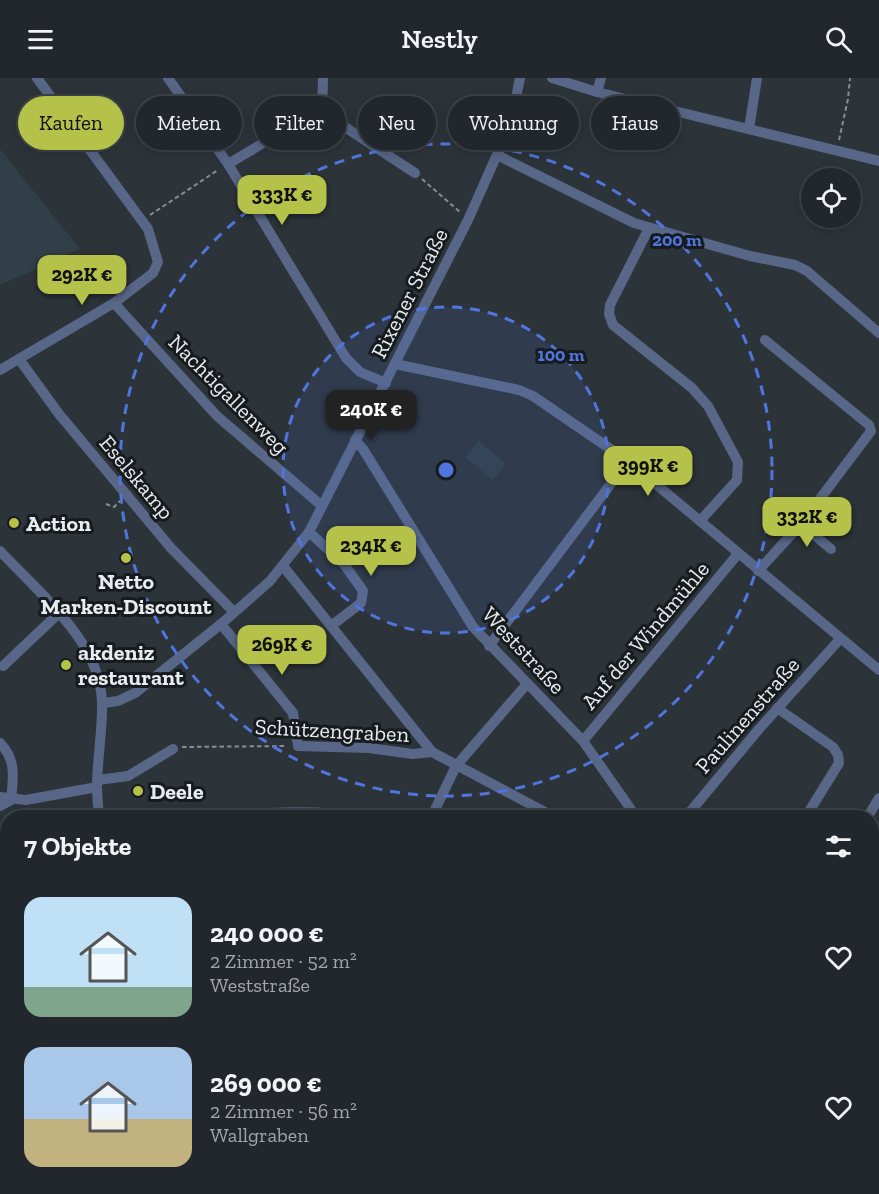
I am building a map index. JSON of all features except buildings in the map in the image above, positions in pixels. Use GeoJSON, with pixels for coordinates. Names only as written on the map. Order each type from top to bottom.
{"type":"FeatureCollection","features":[{"type":"Feature","properties":{"kind":"street"},"geometry":{"type":"LineString","coordinates":[[0,370],[114,303],[153,273],[157,256],[152,237],[142,220],[37,78]]}},
{"type":"Feature","properties":{"kind":"street"},"geometry":{"type":"LineString","coordinates":[[168,78],[228,164],[346,358],[360,372],[386,383]]}},
{"type":"Feature","properties":{"kind":"street"},"geometry":{"type":"LineString","coordinates":[[322,96],[323,78]]}},
{"type":"Feature","properties":{"kind":"street","name":"Rixener Straße"},"geometry":{"type":"LineString","coordinates":[[102,703],[118,701],[135,693],[221,624],[283,566],[309,532],[468,220],[511,123],[520,78]]}},
{"type":"Feature","properties":{"kind":"street"},"geometry":{"type":"LineString","coordinates":[[552,78],[597,92],[879,161]]}},
{"type":"Feature","properties":{"kind":"street"},"geometry":{"type":"LineString","coordinates":[[597,92],[601,78]]}},
{"type":"Feature","properties":{"kind":"street"},"geometry":{"type":"LineString","coordinates":[[749,129],[757,78]]}},
{"type":"Feature","properties":{"kind":"street"},"geometry":{"type":"LineString","coordinates":[[346,128],[416,173]]}},
{"type":"Feature","properties":{"kind":"street"},"geometry":{"type":"LineString","coordinates":[[228,164],[254,149]]}},
{"type":"Feature","properties":{"kind":"street"},"geometry":{"type":"LineString","coordinates":[[497,155],[590,202],[649,228],[750,256],[795,265],[807,271],[879,333]]}},
{"type":"Feature","properties":{"kind":"street"},"geometry":{"type":"LineString","coordinates":[[649,228],[610,305],[609,314],[613,325],[698,394],[708,406],[738,462],[736,480],[700,521]]}},
{"type":"Feature","properties":{"kind":"street","name":"Nachtigallenweg"},"geometry":{"type":"LineString","coordinates":[[114,303],[217,416],[322,506]]}},
{"type":"Feature","properties":{"kind":"street"},"geometry":{"type":"LineString","coordinates":[[758,571],[801,524],[871,431],[869,425],[765,340]]}},
{"type":"Feature","properties":{"kind":"street","name":"Eselskamp"},"geometry":{"type":"LineString","coordinates":[[19,359],[59,414],[171,548],[234,612]]}},
{"type":"Feature","properties":{"kind":"street"},"geometry":{"type":"LineString","coordinates":[[395,364],[519,390],[548,407],[628,462],[700,521],[737,555],[879,670]]}},
{"type":"Feature","properties":{"kind":"street","name":"Weststraße"},"geometry":{"type":"LineString","coordinates":[[355,441],[363,448],[462,610],[489,646],[583,741],[631,810]]}},
{"type":"Feature","properties":{"kind":"street"},"geometry":{"type":"LineString","coordinates":[[489,646],[628,462]]}},
{"type":"Feature","properties":{"kind":"street"},"geometry":{"type":"LineString","coordinates":[[801,524],[831,549]]}},
{"type":"Feature","properties":{"kind":"street"},"geometry":{"type":"LineString","coordinates":[[309,532],[344,564],[363,591],[361,603],[331,626]]}},
{"type":"Feature","properties":{"kind":"street"},"geometry":{"type":"LineString","coordinates":[[0,551],[58,614],[81,642],[93,663],[100,684],[102,703],[99,810]]}},
{"type":"Feature","properties":{"kind":"street","name":"Auf der Windmühle"},"geometry":{"type":"LineString","coordinates":[[583,741],[737,555]]}},
{"type":"Feature","properties":{"kind":"street"},"geometry":{"type":"LineString","coordinates":[[283,566],[432,752]]}},
{"type":"Feature","properties":{"kind":"street"},"geometry":{"type":"LineString","coordinates":[[3,666],[58,614]]}},
{"type":"Feature","properties":{"kind":"street"},"geometry":{"type":"LineString","coordinates":[[221,624],[293,713],[298,746]]}},
{"type":"Feature","properties":{"kind":"street","name":"Paulinenstraße"},"geometry":{"type":"LineString","coordinates":[[692,810],[777,708],[840,639]]}},
{"type":"Feature","properties":{"kind":"street"},"geometry":{"type":"LineString","coordinates":[[435,810],[456,766],[526,685]]}},
{"type":"Feature","properties":{"kind":"street"},"geometry":{"type":"LineString","coordinates":[[777,708],[832,747],[838,755],[839,763],[810,810]]}},
{"type":"Feature","properties":{"kind":"street"},"geometry":{"type":"LineString","coordinates":[[0,743],[9,754],[13,766],[6,798],[0,806]]}},
{"type":"Feature","properties":{"kind":"street","name":"Schützengraben"},"geometry":{"type":"LineString","coordinates":[[298,746],[369,748],[413,754],[432,752],[541,810]]}},
{"type":"Feature","properties":{"kind":"street"},"geometry":{"type":"LineString","coordinates":[[6,798],[26,800],[128,776],[173,749]]}},
{"type":"Feature","properties":{"kind":"path"},"geometry":{"type":"LineString","coordinates":[[836,150],[849,99],[850,78]]}},
{"type":"Feature","properties":{"kind":"path"},"geometry":{"type":"LineString","coordinates":[[142,220],[228,164]]}},
{"type":"Feature","properties":{"kind":"path"},"geometry":{"type":"LineString","coordinates":[[416,173],[468,220]]}},
{"type":"Feature","properties":{"kind":"path"},"geometry":{"type":"LineString","coordinates":[[106,504],[114,507],[127,495]]}},
{"type":"Feature","properties":{"kind":"path","name":"Schützengraben"},"geometry":{"type":"LineString","coordinates":[[173,749],[197,745],[298,746]]}},
{"type":"Feature","properties":{"kind":"shaded area"},"geometry":{"type":"Polygon","coordinates":[[[0,149],[80,249],[0,285],[0,149]]]}},
{"type":"Feature","properties":{"kind":"shaded area"},"geometry":{"type":"Polygon","coordinates":[[[479,441],[506,464],[493,480],[465,457],[479,441]]]}},
{"type":"Feature","properties":{"kind":"place","name":"Action"},"geometry":{"type":"Point","coordinates":[14,523]}},
{"type":"Feature","properties":{"kind":"place","name":"Netto Marken-Discount"},"geometry":{"type":"Point","coordinates":[126,558]}},
{"type":"Feature","properties":{"kind":"place","name":"akdeniz restaurant"},"geometry":{"type":"Point","coordinates":[66,665]}},
{"type":"Feature","properties":{"kind":"place","name":"Deele"},"geometry":{"type":"Point","coordinates":[138,791]}}]}
